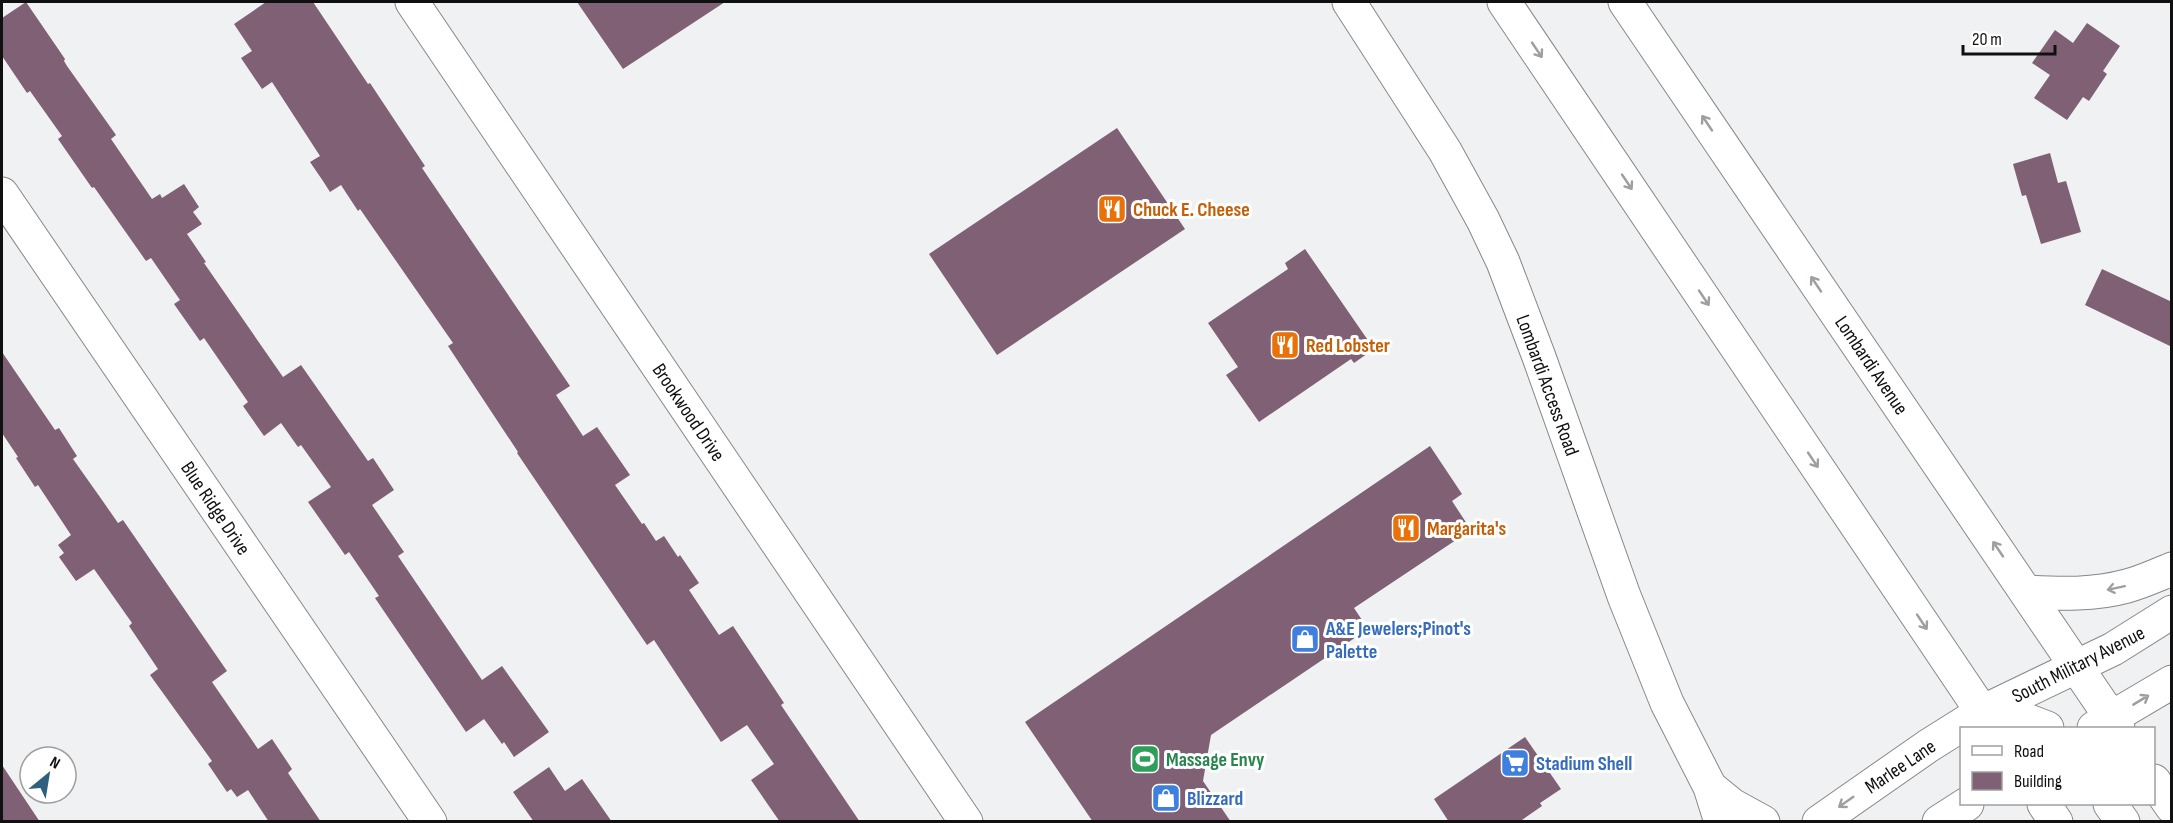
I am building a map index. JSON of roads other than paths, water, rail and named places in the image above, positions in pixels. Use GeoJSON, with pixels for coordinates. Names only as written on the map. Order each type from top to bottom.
{"type":"FeatureCollection","features":[{"type":"Feature","properties":{"kind":"street","name":"Brookwood Drive"},"geometry":{"type":"LineString","coordinates":[[412,2],[966,822]]}},
{"type":"Feature","properties":{"kind":"street","name":"Lombardi Access Road"},"geometry":{"type":"LineString","coordinates":[[1349,2],[1445,151],[1494,243],[1539,357],[1606,551],[1638,634],[1667,703],[1710,787],[1721,822]]}},
{"type":"Feature","properties":{"kind":"street"},"geometry":{"type":"LineString","coordinates":[[1504,2],[1988,720],[2016,716],[2042,727]]}},
{"type":"Feature","properties":{"kind":"street","name":"Lombardi Avenue"},"geometry":{"type":"LineString","coordinates":[[1625,2],[2078,667],[2107,725]]}},
{"type":"Feature","properties":{"kind":"street","name":"Blue Ridge Drive"},"geometry":{"type":"LineString","coordinates":[[2,194],[430,822]]}},
{"type":"Feature","properties":{"kind":"street"},"geometry":{"type":"LineString","coordinates":[[2027,592],[2099,591],[2127,586],[2172,569]]}},
{"type":"Feature","properties":{"kind":"street","name":"South Military Avenue"},"geometry":{"type":"LineString","coordinates":[[1988,720],[2129,640],[2172,612]]}},
{"type":"Feature","properties":{"kind":"street"},"geometry":{"type":"LineString","coordinates":[[2107,725],[2172,682]]}},
{"type":"Feature","properties":{"kind":"street","name":"Marlee Lane"},"geometry":{"type":"LineString","coordinates":[[1972,727],[1988,720]]}},
{"type":"Feature","properties":{"kind":"street","name":"Marlee Lane"},"geometry":{"type":"LineString","coordinates":[[1819,822],[1928,746],[1960,732]]}},
{"type":"Feature","properties":{"kind":"street"},"geometry":{"type":"LineString","coordinates":[[2155,782],[2172,807]]}},
{"type":"Feature","properties":{"kind":"street","name":"Lombardi Access Road"},"geometry":{"type":"LineString","coordinates":[[1710,787],[1732,805],[1763,822]]}},
{"type":"Feature","properties":{"kind":"street"},"geometry":{"type":"LineString","coordinates":[[1939,822],[1964,805]]}},
{"type":"Feature","properties":{"kind":"street"},"geometry":{"type":"LineString","coordinates":[[2045,805],[2056,822]]}},
{"type":"Feature","properties":{"kind":"street"},"geometry":{"type":"LineString","coordinates":[[2111,805],[2123,822]]}},
{"type":"Feature","properties":{"kind":"place","name":"Chuck E. Cheese"},"geometry":{"type":"Point","coordinates":[1112,209]}},
{"type":"Feature","properties":{"kind":"place","name":"Red Lobster"},"geometry":{"type":"Point","coordinates":[1285,345]}},
{"type":"Feature","properties":{"kind":"place","name":"Margarita's"},"geometry":{"type":"Point","coordinates":[1406,528]}},
{"type":"Feature","properties":{"kind":"place","name":"A&E Jewelers;Pinot's Palette"},"geometry":{"type":"Point","coordinates":[1305,639]}},
{"type":"Feature","properties":{"kind":"place","name":"Massage Envy"},"geometry":{"type":"Point","coordinates":[1145,759]}},
{"type":"Feature","properties":{"kind":"place","name":"Stadium Shell"},"geometry":{"type":"Point","coordinates":[1515,763]}},
{"type":"Feature","properties":{"kind":"place","name":"Blizzard"},"geometry":{"type":"Point","coordinates":[1166,798]}}]}
